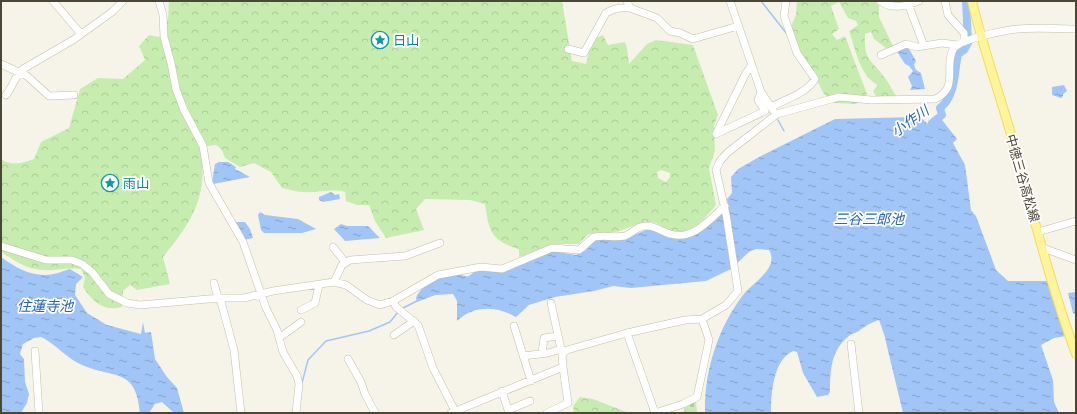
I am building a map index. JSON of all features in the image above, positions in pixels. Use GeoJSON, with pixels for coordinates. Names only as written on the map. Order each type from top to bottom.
{"type":"FeatureCollection","features":[{"type":"Feature","properties":{"kind":"main road","name":"中徳三谷高松線"},"geometry":{"type":"LineString","coordinates":[[972,1],[980,37],[1076,354]]}},
{"type":"Feature","properties":{"kind":"street"},"geometry":{"type":"LineString","coordinates":[[55,1],[81,34]]}},
{"type":"Feature","properties":{"kind":"street"},"geometry":{"type":"LineString","coordinates":[[159,1],[163,14],[164,37],[172,62],[178,95],[186,114],[204,146],[211,189],[243,242],[283,352],[296,371],[299,380],[296,413]]}},
{"type":"Feature","properties":{"kind":"street"},"geometry":{"type":"LineString","coordinates":[[627,1],[630,8]]}},
{"type":"Feature","properties":{"kind":"street"},"geometry":{"type":"LineString","coordinates":[[730,1],[761,92],[777,114]]}},
{"type":"Feature","properties":{"kind":"street"},"geometry":{"type":"LineString","coordinates":[[771,107],[805,89],[812,84],[815,79],[797,53],[784,16],[786,1]]}},
{"type":"Feature","properties":{"kind":"street"},"geometry":{"type":"LineString","coordinates":[[880,1],[892,7],[919,1]]}},
{"type":"Feature","properties":{"kind":"street"},"geometry":{"type":"LineString","coordinates":[[523,356],[562,350],[685,320],[702,319],[726,305],[738,291],[726,214],[716,175],[718,165],[727,154],[777,114],[839,97],[871,100],[935,99],[944,94],[950,81],[952,53],[964,42],[964,33],[948,15],[945,1]]}},
{"type":"Feature","properties":{"kind":"street"},"geometry":{"type":"LineString","coordinates":[[6,95],[19,72],[37,59],[81,34],[120,2]]}},
{"type":"Feature","properties":{"kind":"street"},"geometry":{"type":"LineString","coordinates":[[908,3],[924,46]]}},
{"type":"Feature","properties":{"kind":"street"},"geometry":{"type":"LineString","coordinates":[[568,49],[584,53],[606,13],[621,7],[630,8],[657,18],[670,31],[680,33],[693,39],[738,26]]}},
{"type":"Feature","properties":{"kind":"street"},"geometry":{"type":"LineString","coordinates":[[881,55],[906,44],[917,47],[942,43],[964,42],[1018,29],[1076,29]]}},
{"type":"Feature","properties":{"kind":"street"},"geometry":{"type":"LineString","coordinates":[[1,64],[27,76],[50,96],[74,95]]}},
{"type":"Feature","properties":{"kind":"street"},"geometry":{"type":"LineString","coordinates":[[751,66],[746,73],[716,134],[765,111],[758,100],[761,92]]}},
{"type":"Feature","properties":{"kind":"street"},"geometry":{"type":"LineString","coordinates":[[1,246],[46,260],[66,260],[82,264],[92,272],[109,294],[127,304],[167,304],[219,298],[244,298],[334,282],[346,285],[375,304],[380,305],[395,304],[438,275],[485,266],[502,269],[552,248],[579,250],[594,237],[623,236],[645,225],[655,227],[670,234],[690,234],[701,227],[724,206]]}},
{"type":"Feature","properties":{"kind":"street"},"geometry":{"type":"LineString","coordinates":[[1038,232],[1076,221]]}},
{"type":"Feature","properties":{"kind":"street"},"geometry":{"type":"LineString","coordinates":[[334,282],[345,262],[350,260],[405,256],[440,243]]}},
{"type":"Feature","properties":{"kind":"street"},"geometry":{"type":"LineString","coordinates":[[333,247],[345,262]]}},
{"type":"Feature","properties":{"kind":"street"},"geometry":{"type":"LineString","coordinates":[[1043,248],[1076,260]]}},
{"type":"Feature","properties":{"kind":"street"},"geometry":{"type":"LineString","coordinates":[[391,256],[412,249]]}},
{"type":"Feature","properties":{"kind":"street"},"geometry":{"type":"LineString","coordinates":[[214,283],[234,350],[241,413]]}},
{"type":"Feature","properties":{"kind":"street"},"geometry":{"type":"LineString","coordinates":[[301,310],[315,303],[319,285]]}},
{"type":"Feature","properties":{"kind":"street"},"geometry":{"type":"LineString","coordinates":[[547,413],[568,403],[562,350],[551,303]]}},
{"type":"Feature","properties":{"kind":"street"},"geometry":{"type":"LineString","coordinates":[[395,304],[404,314],[414,321],[419,329],[433,368],[453,412],[563,367]]}},
{"type":"Feature","properties":{"kind":"street"},"geometry":{"type":"LineString","coordinates":[[628,333],[655,413],[683,404],[697,397],[709,340],[702,319]]}},
{"type":"Feature","properties":{"kind":"street"},"geometry":{"type":"LineString","coordinates":[[394,335],[414,321]]}},
{"type":"Feature","properties":{"kind":"street"},"geometry":{"type":"LineString","coordinates":[[279,338],[300,322]]}},
{"type":"Feature","properties":{"kind":"street"},"geometry":{"type":"LineString","coordinates":[[514,326],[531,380]]}},
{"type":"Feature","properties":{"kind":"street"},"geometry":{"type":"LineString","coordinates":[[542,353],[544,338],[558,336]]}},
{"type":"Feature","properties":{"kind":"street"},"geometry":{"type":"LineString","coordinates":[[852,344],[859,413]]}},
{"type":"Feature","properties":{"kind":"street"},"geometry":{"type":"LineString","coordinates":[[36,351],[39,413]]}},
{"type":"Feature","properties":{"kind":"street"},"geometry":{"type":"LineString","coordinates":[[348,359],[361,382],[365,394],[375,413]]}},
{"type":"Feature","properties":{"kind":"street"},"geometry":{"type":"LineString","coordinates":[[502,391],[508,412],[530,401]]}},
{"type":"Feature","properties":{"kind":"green space"},"geometry":{"type":"Polygon","coordinates":[[[169,1],[562,1],[572,61],[586,64],[592,40],[603,35],[608,45],[625,42],[629,64],[647,44],[656,40],[693,45],[718,115],[714,125],[715,151],[709,168],[716,205],[707,216],[695,226],[682,232],[674,232],[667,230],[656,223],[646,222],[615,232],[590,234],[579,244],[553,244],[519,257],[519,249],[502,242],[493,234],[488,221],[485,204],[470,200],[425,199],[416,209],[424,230],[386,238],[375,221],[369,205],[357,205],[346,201],[345,192],[335,190],[301,192],[282,188],[271,172],[254,163],[240,167],[225,158],[222,150],[216,145],[199,147],[202,164],[202,179],[196,206],[182,232],[163,257],[170,284],[137,290],[130,285],[123,291],[122,307],[104,307],[95,301],[83,287],[85,278],[81,269],[71,268],[37,270],[21,264],[1,252],[1,159],[13,164],[34,159],[41,142],[69,128],[80,89],[98,78],[123,79],[145,60],[139,46],[149,35],[159,37],[168,19],[169,1]],[[661,170],[657,172],[658,178],[666,182],[670,177],[670,173],[661,170]]]}},
{"type":"Feature","properties":{"kind":"green space"},"geometry":{"type":"Polygon","coordinates":[[[797,1],[875,1],[879,4],[879,17],[893,46],[887,49],[874,39],[871,32],[865,34],[867,55],[896,96],[877,98],[873,91],[878,85],[867,76],[862,69],[849,31],[858,25],[856,21],[848,18],[839,2],[831,6],[839,29],[832,34],[837,40],[845,36],[867,94],[856,104],[835,103],[824,94],[818,83],[816,73],[802,58],[791,26],[796,15],[797,1]]]}},
{"type":"Feature","properties":{"kind":"green space"},"geometry":{"type":"Polygon","coordinates":[[[580,397],[593,399],[629,413],[574,413],[573,406],[580,397]]]}},
{"type":"Feature","properties":{"kind":"green space"},"geometry":{"type":"Polygon","coordinates":[[[696,400],[697,413],[685,413],[683,406],[696,400]]]}},
{"type":"Feature","properties":{"kind":"water"},"geometry":{"type":"Polygon","coordinates":[[[908,47],[916,61],[914,65],[916,70],[921,73],[925,89],[910,90],[912,86],[908,77],[913,71],[905,64],[896,50],[908,47]]]}},
{"type":"Feature","properties":{"kind":"water"},"geometry":{"type":"Polygon","coordinates":[[[1064,85],[1067,91],[1061,98],[1052,95],[1052,87],[1064,85]]]}},
{"type":"Feature","properties":{"kind":"water","name":"三谷三郎池"},"geometry":{"type":"Polygon","coordinates":[[[939,116],[957,139],[953,143],[965,165],[971,210],[976,216],[996,270],[1008,281],[1050,281],[1066,336],[1054,338],[1041,345],[1053,380],[1054,402],[1059,413],[903,413],[884,334],[879,320],[850,335],[838,348],[831,368],[830,392],[828,395],[817,397],[803,373],[797,352],[793,351],[786,355],[781,362],[774,378],[771,413],[705,413],[707,381],[714,351],[726,321],[734,308],[747,290],[764,275],[768,269],[771,263],[769,250],[756,249],[749,252],[731,269],[706,281],[631,288],[613,286],[594,291],[555,297],[529,305],[516,317],[501,311],[485,309],[471,312],[457,321],[457,301],[453,294],[435,295],[417,302],[416,298],[422,289],[443,276],[456,274],[469,276],[477,270],[482,269],[495,272],[553,251],[576,255],[586,250],[595,240],[625,239],[648,229],[682,238],[720,214],[724,215],[728,213],[727,199],[732,193],[731,177],[738,169],[835,119],[916,117],[921,118],[928,124],[939,116]]]}},
{"type":"Feature","properties":{"kind":"water"},"geometry":{"type":"Polygon","coordinates":[[[219,162],[228,162],[236,167],[235,169],[250,177],[213,184],[215,164],[219,162]]]}},
{"type":"Feature","properties":{"kind":"water"},"geometry":{"type":"Polygon","coordinates":[[[331,192],[335,195],[339,194],[340,199],[323,202],[319,200],[319,197],[331,192]]]}},
{"type":"Feature","properties":{"kind":"water"},"geometry":{"type":"Polygon","coordinates":[[[260,212],[265,215],[298,219],[316,229],[302,233],[264,233],[261,230],[258,215],[260,212]]]}},
{"type":"Feature","properties":{"kind":"water"},"geometry":{"type":"Polygon","coordinates":[[[235,222],[245,222],[250,229],[253,238],[244,240],[235,222]]]}},
{"type":"Feature","properties":{"kind":"water"},"geometry":{"type":"Polygon","coordinates":[[[341,224],[347,226],[368,226],[380,238],[345,241],[334,229],[341,224]]]}},
{"type":"Feature","properties":{"kind":"water","name":"住蓮寺池"},"geometry":{"type":"Polygon","coordinates":[[[1,257],[14,266],[35,274],[50,275],[70,269],[83,277],[76,284],[75,295],[87,313],[107,325],[141,334],[143,322],[145,333],[151,332],[155,359],[167,377],[177,388],[184,413],[174,413],[162,402],[155,404],[149,413],[140,413],[138,398],[134,388],[128,381],[122,377],[82,365],[66,355],[52,343],[41,337],[34,338],[23,344],[20,354],[24,359],[25,382],[29,394],[27,403],[21,413],[1,413],[1,257]]]}},
{"type":"Feature","properties":{"kind":"water"},"geometry":{"type":"Polygon","coordinates":[[[1076,292],[1076,315],[1073,313],[1068,293],[1076,292]]]}},
{"type":"Feature","properties":{"kind":"waterway"},"geometry":{"type":"LineString","coordinates":[[761,1],[787,34]]}},
{"type":"Feature","properties":{"kind":"waterway","name":"小作川"},"geometry":{"type":"LineString","coordinates":[[932,123],[942,115],[940,108],[945,103],[952,90],[958,54],[964,50],[968,43],[966,1]]}},
{"type":"Feature","properties":{"kind":"waterway"},"geometry":{"type":"LineString","coordinates":[[778,120],[784,131]]}},
{"type":"Feature","properties":{"kind":"waterway"},"geometry":{"type":"LineString","coordinates":[[403,308],[417,301]]}},
{"type":"Feature","properties":{"kind":"waterway"},"geometry":{"type":"LineString","coordinates":[[302,383],[308,360],[326,341],[369,331],[390,322],[398,312]]}},
{"type":"Feature","properties":{"kind":"place","name":"日山"},"geometry":{"type":"Point","coordinates":[380,40]}},
{"type":"Feature","properties":{"kind":"place","name":"雨山"},"geometry":{"type":"Point","coordinates":[110,183]}}]}
